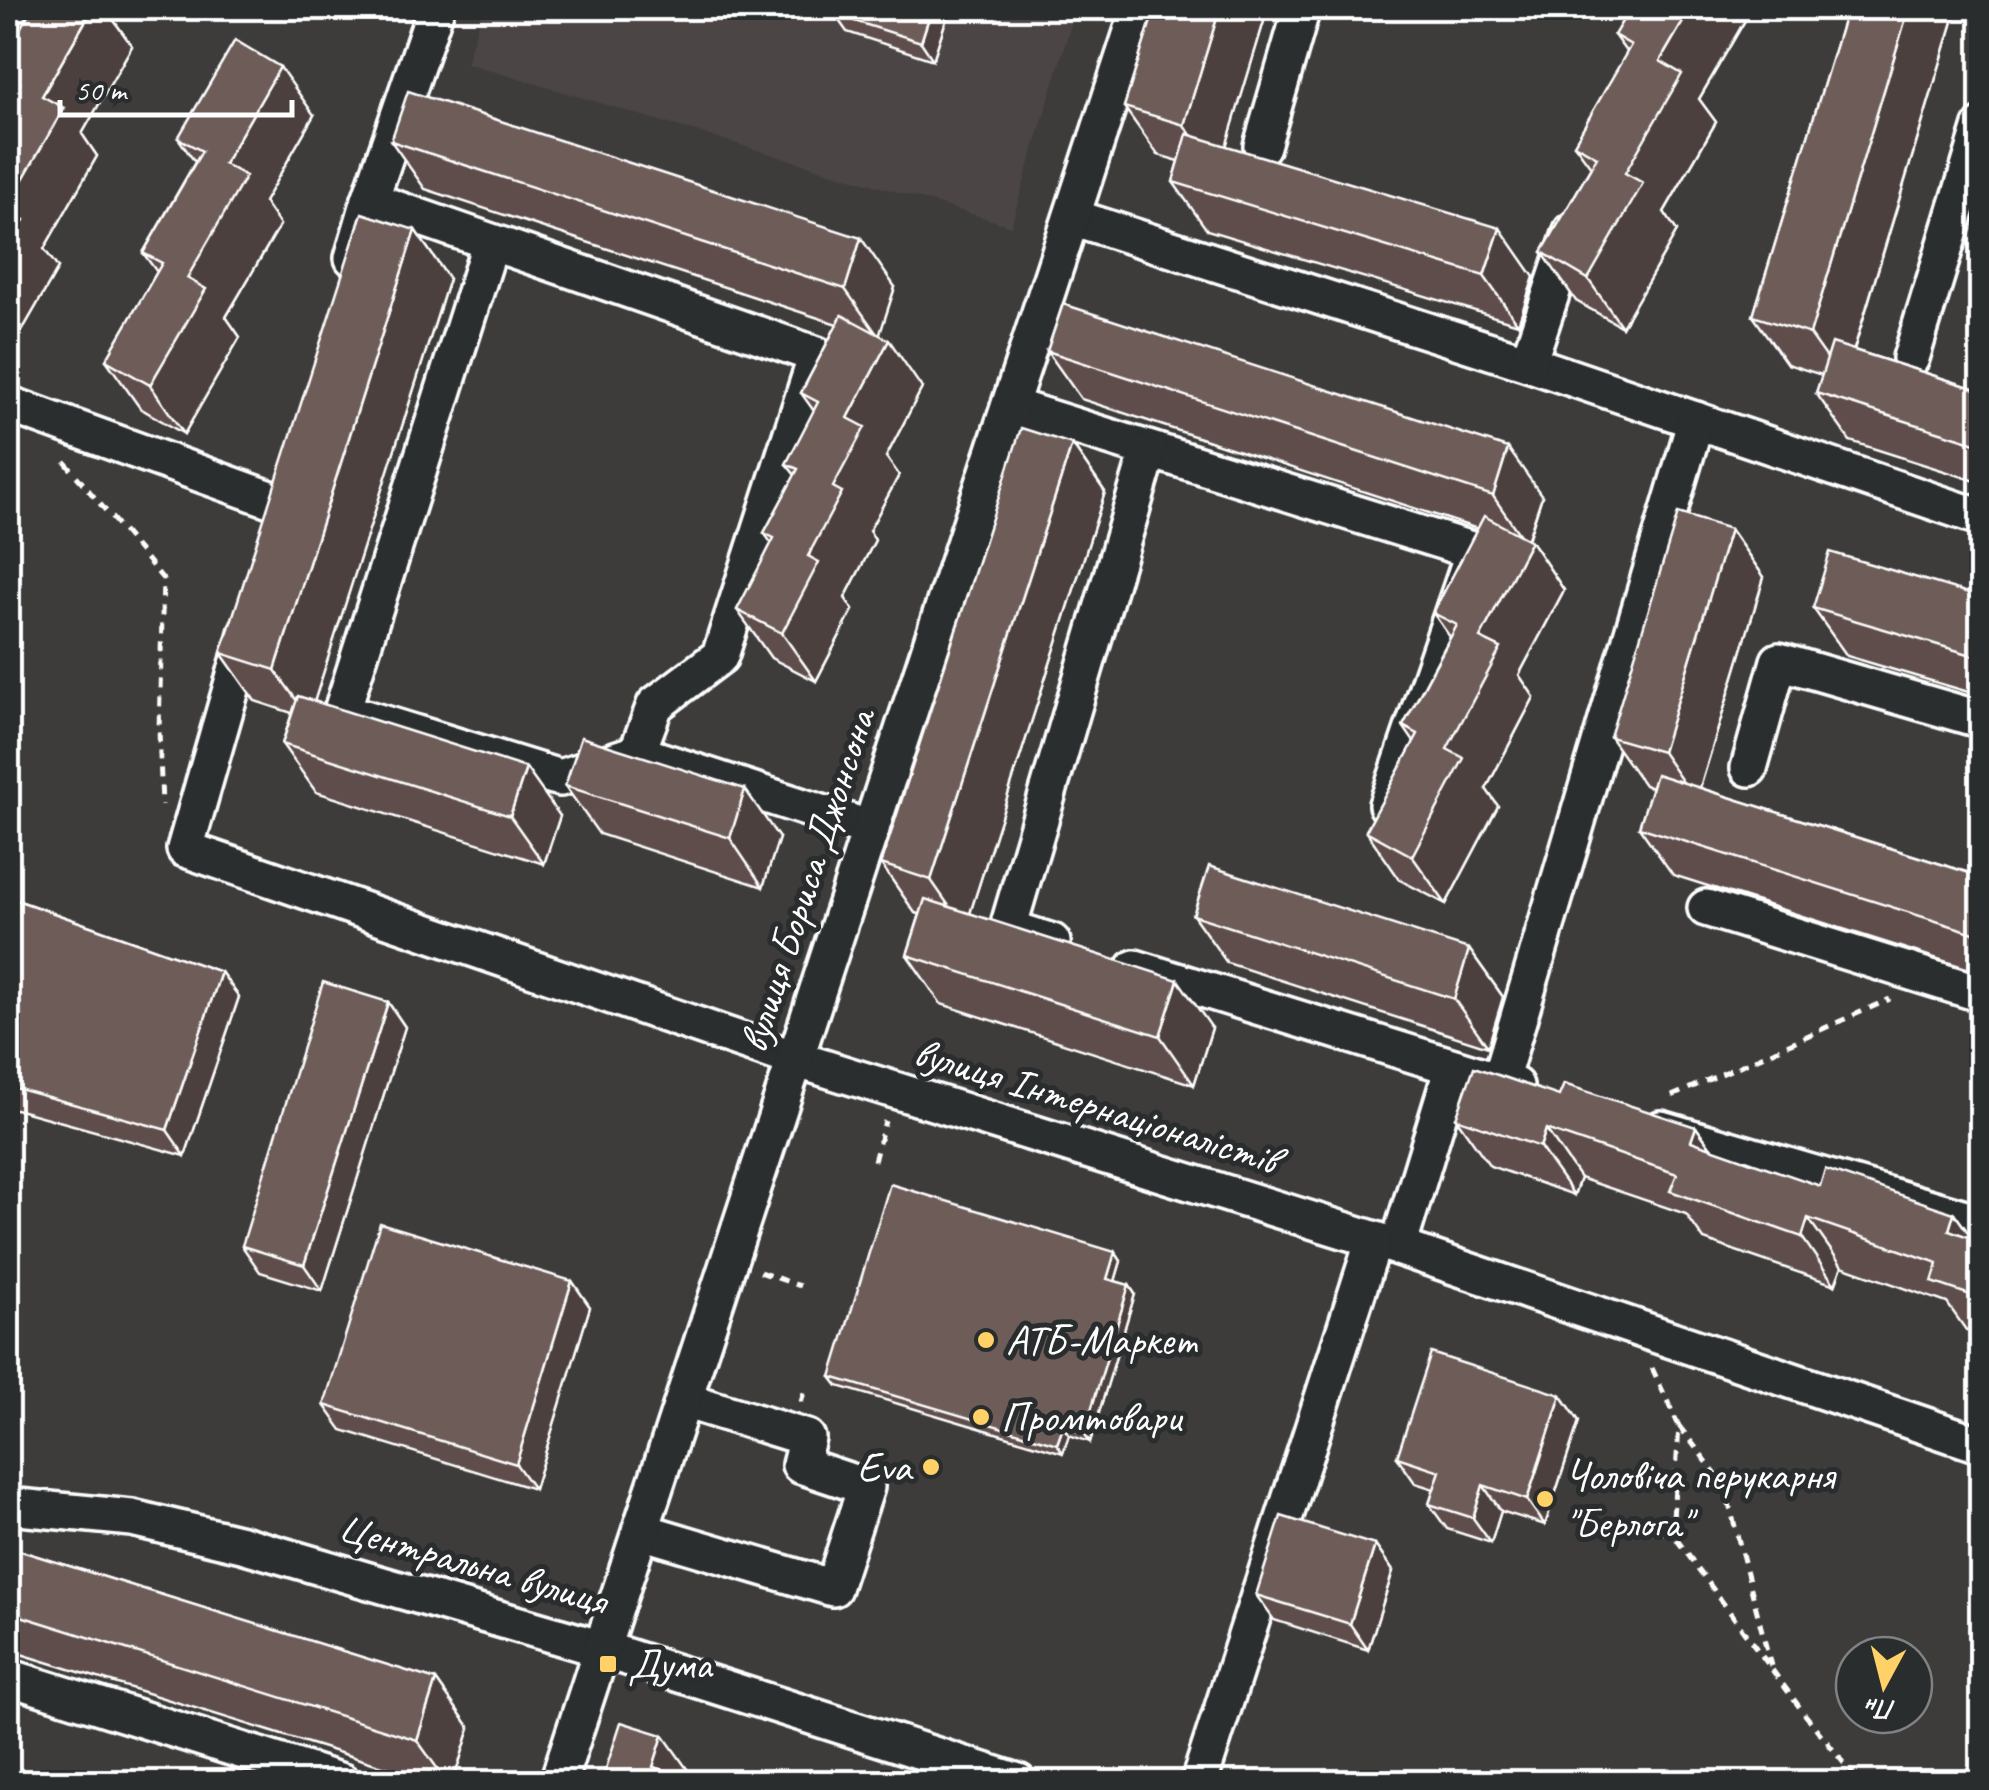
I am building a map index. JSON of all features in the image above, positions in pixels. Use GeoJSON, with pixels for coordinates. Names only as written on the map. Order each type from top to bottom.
{"type":"FeatureCollection","features":[{"type":"Feature","properties":{"kind":"street"},"geometry":{"type":"LineString","coordinates":[[343,295],[370,200],[435,8]]}},
{"type":"Feature","properties":{"kind":"street","name":"вулиця Бориса Джонсона"},"geometry":{"type":"LineString","coordinates":[[558,1782],[1140,8]]}},
{"type":"Feature","properties":{"kind":"street"},"geometry":{"type":"LineString","coordinates":[[1262,146],[1302,8]]}},
{"type":"Feature","properties":{"kind":"street"},"geometry":{"type":"LineString","coordinates":[[1911,358],[1982,126]]}},
{"type":"Feature","properties":{"kind":"street"},"geometry":{"type":"LineString","coordinates":[[1528,363],[1584,194]]}},
{"type":"Feature","properties":{"kind":"street"},"geometry":{"type":"LineString","coordinates":[[370,200],[816,356],[720,656],[655,705],[637,753]]}},
{"type":"Feature","properties":{"kind":"street"},"geometry":{"type":"LineString","coordinates":[[1072,217],[1528,363],[1982,518]]}},
{"type":"Feature","properties":{"kind":"street"},"geometry":{"type":"LineString","coordinates":[[492,242],[342,711],[560,778],[637,753],[871,829]]}},
{"type":"Feature","properties":{"kind":"street"},"geometry":{"type":"LineString","coordinates":[[8,404],[284,504]]}},
{"type":"Feature","properties":{"kind":"street"},"geometry":{"type":"LineString","coordinates":[[1010,406],[1474,551],[1387,805]]}},
{"type":"Feature","properties":{"kind":"street"},"geometry":{"type":"LineString","coordinates":[[1500,1081],[1696,420]]}},
{"type":"Feature","properties":{"kind":"street"},"geometry":{"type":"LineString","coordinates":[[1150,450],[1008,928],[1553,1097]]}},
{"type":"Feature","properties":{"kind":"street"},"geometry":{"type":"LineString","coordinates":[[273,542],[295,466]]}},
{"type":"Feature","properties":{"kind":"street","name":"вулиця Інтернаціоналістів"},"geometry":{"type":"LineString","coordinates":[[256,600],[185,850],[796,1060],[1386,1244],[1982,1445]]}},
{"type":"Feature","properties":{"kind":"street"},"geometry":{"type":"LineString","coordinates":[[1749,768],[1780,661],[1982,720]]}},
{"type":"Feature","properties":{"kind":"street"},"geometry":{"type":"LineString","coordinates":[[1706,908],[1982,994]]}},
{"type":"Feature","properties":{"kind":"street"},"geometry":{"type":"LineString","coordinates":[[1198,1782],[1386,1244],[1453,1067]]}},
{"type":"Feature","properties":{"kind":"street"},"geometry":{"type":"LineString","coordinates":[[1624,1118],[1982,1224]]}},
{"type":"Feature","properties":{"kind":"street"},"geometry":{"type":"LineString","coordinates":[[641,1531],[834,1588],[866,1487],[800,1465],[807,1438],[684,1400]]}},
{"type":"Feature","properties":{"kind":"street","name":"Центральна вулиця"},"geometry":{"type":"LineString","coordinates":[[8,1506],[132,1518],[242,1544],[602,1649],[1018,1782]]}},
{"type":"Feature","properties":{"kind":"street"},"geometry":{"type":"LineString","coordinates":[[8,1678],[342,1782]]}},
{"type":"Feature","properties":{"kind":"path"},"geometry":{"type":"LineString","coordinates":[[64,462],[163,579],[159,730],[162,805]]}},
{"type":"Feature","properties":{"kind":"path"},"geometry":{"type":"LineString","coordinates":[[1624,1118],[1934,980]]}},
{"type":"Feature","properties":{"kind":"path"},"geometry":{"type":"LineString","coordinates":[[874,1161],[885,1120]]}},
{"type":"Feature","properties":{"kind":"path"},"geometry":{"type":"LineString","coordinates":[[729,1261],[800,1286]]}},
{"type":"Feature","properties":{"kind":"path"},"geometry":{"type":"LineString","coordinates":[[1631,1326],[1680,1426],[1724,1484],[1772,1669]]}},
{"type":"Feature","properties":{"kind":"path"},"geometry":{"type":"LineString","coordinates":[[1680,1426],[1672,1534],[1860,1782]]}},
{"type":"Feature","properties":{"kind":"path"},"geometry":{"type":"LineString","coordinates":[[1608,1526],[1672,1534]]}},
{"type":"Feature","properties":{"kind":"shaded area"},"geometry":{"type":"Polygon","coordinates":[[[483,8],[1076,8],[1011,226],[466,63],[483,8]]]}},
{"type":"Feature","properties":{"kind":"building"},"geometry":{"type":"Polygon","coordinates":[[[32,8],[93,8],[42,96],[64,108],[8,205],[8,104],[20,83],[8,76],[8,50],[32,8]]]}},
{"type":"Feature","properties":{"kind":"building"},"geometry":{"type":"Polygon","coordinates":[[[837,8],[932,8],[921,42],[835,15],[837,8]]]}},
{"type":"Feature","properties":{"kind":"building"},"geometry":{"type":"Polygon","coordinates":[[[1155,8],[1220,8],[1184,125],[1124,107],[1155,8]]]}},
{"type":"Feature","properties":{"kind":"building"},"geometry":{"type":"Polygon","coordinates":[[[1630,8],[1691,8],[1660,61],[1682,74],[1625,173],[1643,183],[1588,279],[1542,252],[1597,157],[1574,144],[1631,45],[1614,35],[1630,8]]]}},
{"type":"Feature","properties":{"kind":"building"},"geometry":{"type":"Polygon","coordinates":[[[1847,8],[1909,8],[1810,334],[1753,316],[1847,8]]]}},
{"type":"Feature","properties":{"kind":"building"},"geometry":{"type":"Polygon","coordinates":[[[235,40],[280,67],[224,164],[246,176],[187,278],[206,289],[150,385],[106,360],[162,263],[143,253],[202,151],[178,138],[235,40]]]}},
{"type":"Feature","properties":{"kind":"building"},"geometry":{"type":"Polygon","coordinates":[[[408,91],[861,238],[845,289],[391,141],[408,91]]]}},
{"type":"Feature","properties":{"kind":"building"},"geometry":{"type":"Polygon","coordinates":[[[1187,134],[1500,228],[1484,276],[1173,182],[1187,134]]]}},
{"type":"Feature","properties":{"kind":"building"},"geometry":{"type":"Polygon","coordinates":[[[8,210],[24,220],[8,249],[8,210]]]}},
{"type":"Feature","properties":{"kind":"building"},"geometry":{"type":"Polygon","coordinates":[[[362,213],[415,230],[275,670],[221,653],[362,213]]]}},
{"type":"Feature","properties":{"kind":"building"},"geometry":{"type":"Polygon","coordinates":[[[1063,304],[1508,448],[1493,496],[1047,351],[1063,304]]]}},
{"type":"Feature","properties":{"kind":"building"},"geometry":{"type":"Polygon","coordinates":[[[842,315],[889,340],[848,418],[865,427],[833,487],[842,492],[808,556],[819,562],[782,633],[737,610],[774,538],[764,533],[798,469],[786,464],[818,402],[801,393],[842,315]]]}},
{"type":"Feature","properties":{"kind":"building"},"geometry":{"type":"Polygon","coordinates":[[[1832,343],[1982,391],[1982,445],[1816,393],[1832,343]]]}},
{"type":"Feature","properties":{"kind":"building"},"geometry":{"type":"Polygon","coordinates":[[[1021,428],[1072,444],[931,880],[881,864],[1021,428]]]}},
{"type":"Feature","properties":{"kind":"building"},"geometry":{"type":"Polygon","coordinates":[[[1678,513],[1730,529],[1662,752],[1610,737],[1678,513]]]}},
{"type":"Feature","properties":{"kind":"building"},"geometry":{"type":"Polygon","coordinates":[[[1484,516],[1531,541],[1480,638],[1501,648],[1447,749],[1464,758],[1412,856],[1366,831],[1418,734],[1403,726],[1457,625],[1433,613],[1484,516]]]}},
{"type":"Feature","properties":{"kind":"building"},"geometry":{"type":"Polygon","coordinates":[[[1830,552],[1982,597],[1982,658],[1813,608],[1830,552]]]}},
{"type":"Feature","properties":{"kind":"building"},"geometry":{"type":"Polygon","coordinates":[[[298,696],[526,768],[510,816],[282,744],[298,696]]]}},
{"type":"Feature","properties":{"kind":"building"},"geometry":{"type":"Polygon","coordinates":[[[581,737],[745,789],[730,838],[565,786],[581,737]]]}},
{"type":"Feature","properties":{"kind":"building"},"geometry":{"type":"Polygon","coordinates":[[[1656,774],[1982,877],[1980,935],[1639,827],[1656,774]]]}},
{"type":"Feature","properties":{"kind":"building"},"geometry":{"type":"Polygon","coordinates":[[[1209,866],[1469,949],[1454,999],[1193,915],[1209,866]]]}},
{"type":"Feature","properties":{"kind":"building"},"geometry":{"type":"Polygon","coordinates":[[[8,897],[221,972],[167,1130],[8,1086],[8,897]]]}},
{"type":"Feature","properties":{"kind":"building"},"geometry":{"type":"Polygon","coordinates":[[[925,899],[1178,980],[1160,1036],[907,955],[925,899]]]}},
{"type":"Feature","properties":{"kind":"building"},"geometry":{"type":"Polygon","coordinates":[[[323,982],[388,1002],[304,1265],[242,1246],[323,982]]]}},
{"type":"Feature","properties":{"kind":"building"},"geometry":{"type":"Polygon","coordinates":[[[1474,1067],[1559,1096],[1564,1084],[1696,1127],[1691,1141],[1820,1186],[1825,1169],[1954,1213],[1949,1230],[1982,1242],[1982,1299],[1932,1282],[1938,1263],[1808,1218],[1802,1237],[1670,1191],[1677,1174],[1546,1129],[1540,1147],[1456,1118],[1474,1067]]]}},
{"type":"Feature","properties":{"kind":"building","name":"АТБ-Маркет"},"geometry":{"type":"Polygon","coordinates":[[[890,1184],[1115,1252],[1107,1279],[1129,1285],[1084,1433],[1063,1427],[1057,1444],[831,1377],[890,1184]]]}},
{"type":"Feature","properties":{"kind":"building"},"geometry":{"type":"Polygon","coordinates":[[[380,1223],[572,1281],[516,1464],[324,1405],[380,1223]]]}},
{"type":"Feature","properties":{"kind":"building"},"geometry":{"type":"Polygon","coordinates":[[[1431,1353],[1561,1395],[1527,1500],[1483,1485],[1473,1518],[1429,1504],[1440,1471],[1397,1457],[1431,1353]]]}},
{"type":"Feature","properties":{"kind":"building"},"geometry":{"type":"Polygon","coordinates":[[[1281,1516],[1375,1545],[1350,1624],[1256,1595],[1281,1516]]]}},
{"type":"Feature","properties":{"kind":"building"},"geometry":{"type":"Polygon","coordinates":[[[8,1547],[436,1680],[417,1740],[8,1612],[8,1547]]]}},
{"type":"Feature","properties":{"kind":"building"},"geometry":{"type":"Polygon","coordinates":[[[621,1722],[663,1735],[653,1767],[702,1782],[618,1782],[603,1778],[621,1722]]]}},
{"type":"Feature","properties":{"kind":"place","name":"АТБ-Маркет"},"geometry":{"type":"Point","coordinates":[986,1340]}},
{"type":"Feature","properties":{"kind":"place","name":"Промтовари"},"geometry":{"type":"Point","coordinates":[981,1417]}},
{"type":"Feature","properties":{"kind":"place","name":"Eva"},"geometry":{"type":"Point","coordinates":[931,1467]}},
{"type":"Feature","properties":{"kind":"place","name":"Чоловіча перукарня \"Берлога\""},"geometry":{"type":"Point","coordinates":[1545,1499]}},
{"type":"Feature","properties":{"kind":"place","name":"Дума"},"geometry":{"type":"Point","coordinates":[608,1664]}}]}
